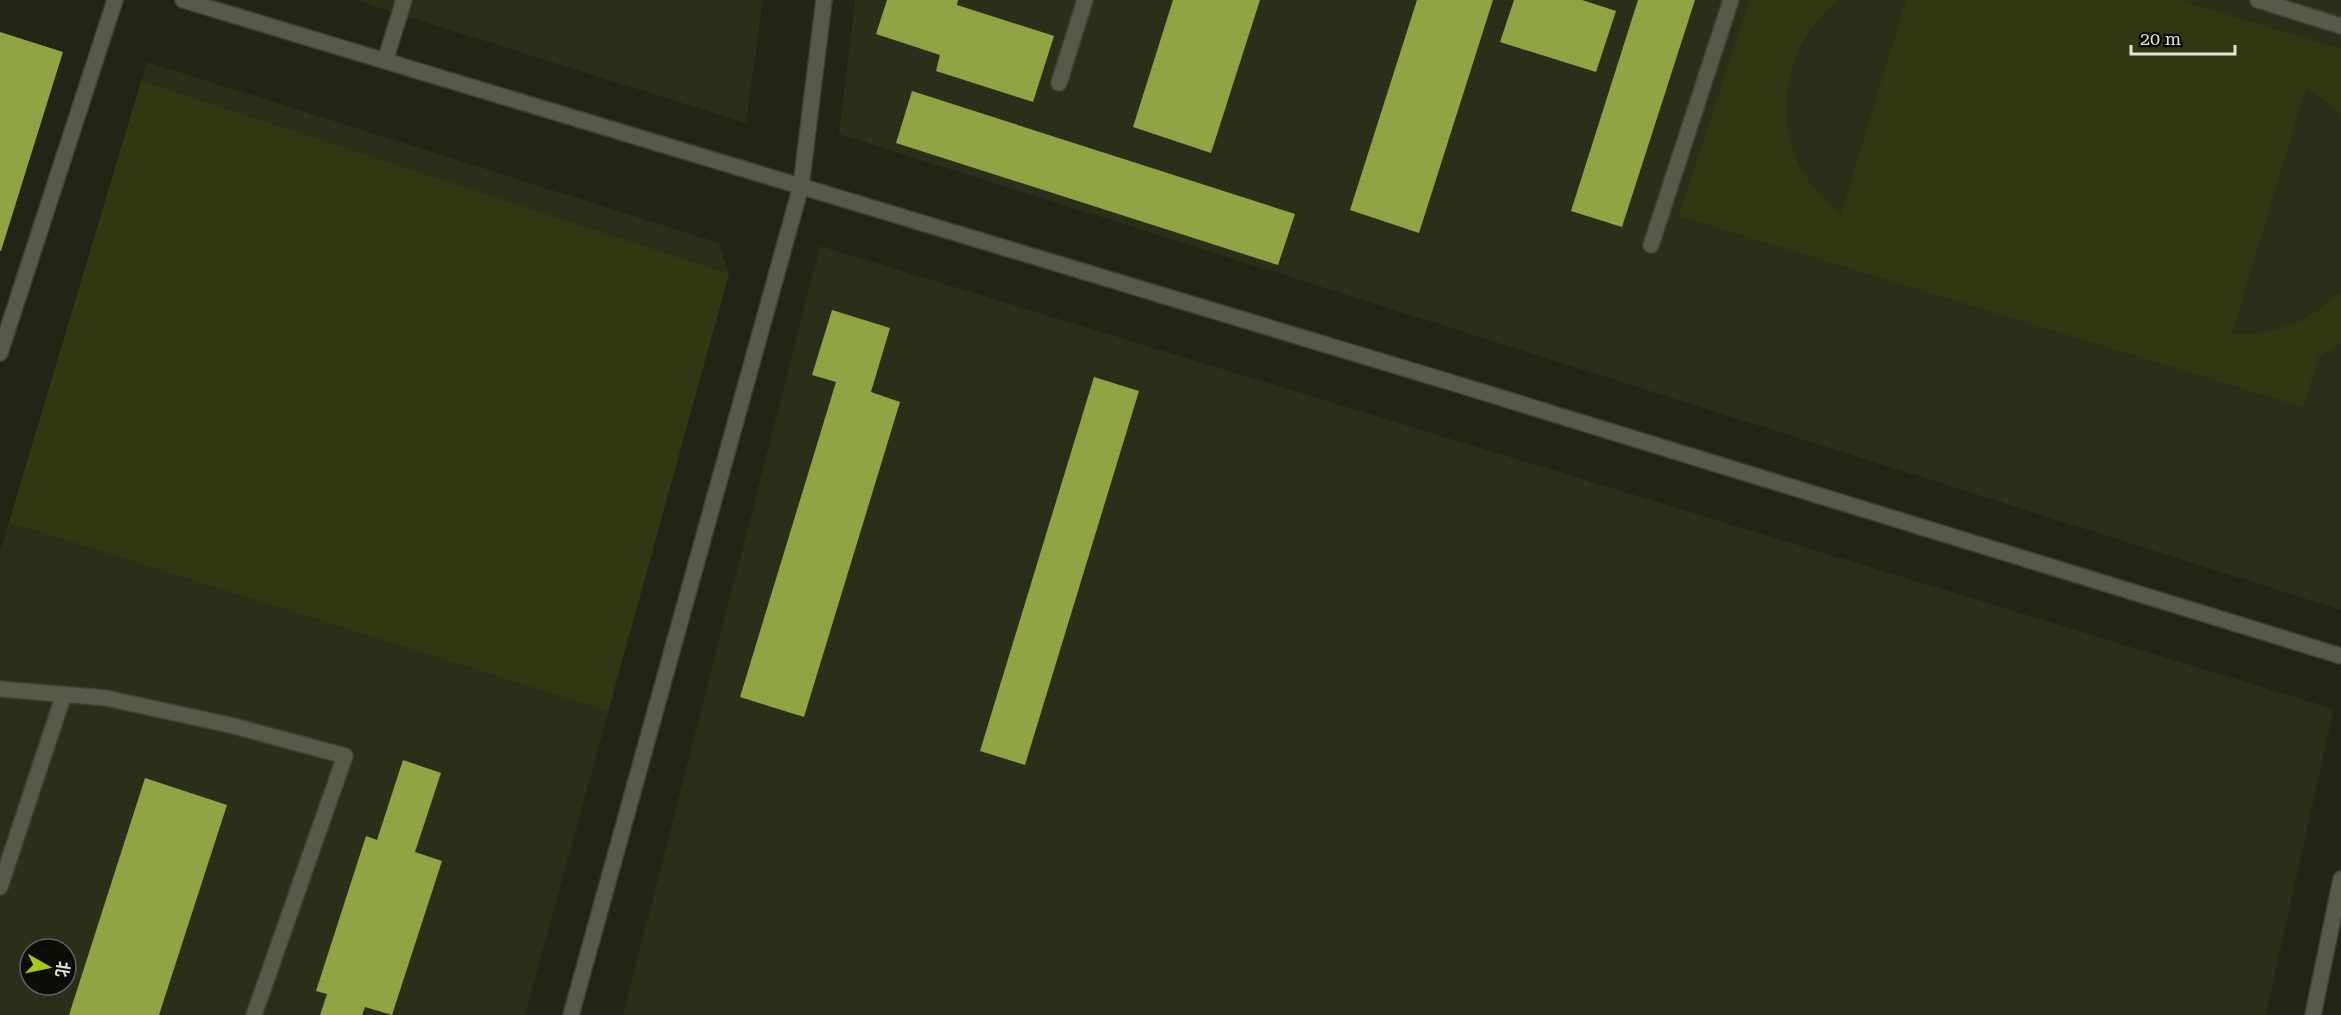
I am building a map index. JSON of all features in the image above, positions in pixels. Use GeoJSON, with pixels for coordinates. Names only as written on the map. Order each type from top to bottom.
{"type":"FeatureCollection","features":[{"type":"Feature","properties":{"kind":"street"},"geometry":{"type":"LineString","coordinates":[[0,352],[115,0]]}},
{"type":"Feature","properties":{"kind":"street"},"geometry":{"type":"LineString","coordinates":[[183,0],[1453,383],[2341,656]]}},
{"type":"Feature","properties":{"kind":"street"},"geometry":{"type":"LineString","coordinates":[[385,61],[404,0]]}},
{"type":"Feature","properties":{"kind":"street"},"geometry":{"type":"LineString","coordinates":[[571,1015],[801,186],[824,0]]}},
{"type":"Feature","properties":{"kind":"street"},"geometry":{"type":"LineString","coordinates":[[1059,83],[1086,0]]}},
{"type":"Feature","properties":{"kind":"street"},"geometry":{"type":"LineString","coordinates":[[1651,245],[1731,0]]}},
{"type":"Feature","properties":{"kind":"street"},"geometry":{"type":"LineString","coordinates":[[2258,0],[2341,26]]}},
{"type":"Feature","properties":{"kind":"street"},"geometry":{"type":"LineString","coordinates":[[0,688],[106,698],[234,726],[345,756],[254,1015]]}},
{"type":"Feature","properties":{"kind":"street"},"geometry":{"type":"LineString","coordinates":[[0,887],[64,694]]}},
{"type":"Feature","properties":{"kind":"street"},"geometry":{"type":"LineString","coordinates":[[2313,1015],[2341,879]]}},
{"type":"Feature","properties":{"kind":"shaded area"},"geometry":{"type":"Polygon","coordinates":[[[355,0],[763,0],[746,123],[355,0]]]}},
{"type":"Feature","properties":{"kind":"shaded area"},"geometry":{"type":"Polygon","coordinates":[[[855,0],[2341,0],[2341,610],[839,134],[855,0]]]}},
{"type":"Feature","properties":{"kind":"shaded area"},"geometry":{"type":"Polygon","coordinates":[[[147,62],[719,243],[729,274],[525,1015],[0,1015],[0,552],[147,62]]]}},
{"type":"Feature","properties":{"kind":"shaded area"},"geometry":{"type":"Polygon","coordinates":[[[820,246],[2334,709],[2266,1015],[623,1015],[820,246]]]}},
{"type":"Feature","properties":{"kind":"green space"},"geometry":{"type":"Polygon","coordinates":[[[1749,0],[1838,0],[1820,17],[1806,37],[1795,59],[1786,107],[1788,132],[1795,156],[1814,188],[1841,215],[1906,0],[2179,0],[2341,49],[2341,116],[2327,102],[2306,88],[2232,333],[2262,332],[2291,324],[2318,310],[2341,290],[2341,344],[2319,356],[2303,407],[1679,216],[1749,0]]]}},
{"type":"Feature","properties":{"kind":"green space"},"geometry":{"type":"Polygon","coordinates":[[[141,81],[729,274],[608,711],[9,522],[141,81]]]}},
{"type":"Feature","properties":{"kind":"building"},"geometry":{"type":"Polygon","coordinates":[[[887,0],[958,0],[957,5],[1054,36],[1033,102],[936,71],[940,55],[876,34],[887,0]]]}},
{"type":"Feature","properties":{"kind":"building"},"geometry":{"type":"Polygon","coordinates":[[[1173,0],[1260,0],[1211,153],[1133,127],[1173,0]]]}},
{"type":"Feature","properties":{"kind":"building"},"geometry":{"type":"Polygon","coordinates":[[[1417,0],[1493,0],[1419,233],[1350,210],[1417,0]]]}},
{"type":"Feature","properties":{"kind":"building"},"geometry":{"type":"Polygon","coordinates":[[[1514,0],[1582,0],[1616,11],[1596,72],[1500,42],[1514,0]]]}},
{"type":"Feature","properties":{"kind":"building"},"geometry":{"type":"Polygon","coordinates":[[[1638,0],[1695,0],[1622,227],[1571,211],[1638,0]]]}},
{"type":"Feature","properties":{"kind":"building"},"geometry":{"type":"Polygon","coordinates":[[[0,32],[63,52],[1,251],[0,251],[0,32]]]}},
{"type":"Feature","properties":{"kind":"building"},"geometry":{"type":"Polygon","coordinates":[[[912,91],[1295,214],[1278,265],[896,143],[912,91]]]}},
{"type":"Feature","properties":{"kind":"building"},"geometry":{"type":"Polygon","coordinates":[[[832,310],[890,328],[871,392],[900,402],[804,717],[740,697],[836,382],[812,375],[832,310]]]}},
{"type":"Feature","properties":{"kind":"building"},"geometry":{"type":"Polygon","coordinates":[[[1094,377],[1139,391],[1025,765],[980,751],[1094,377]]]}},
{"type":"Feature","properties":{"kind":"building"},"geometry":{"type":"Polygon","coordinates":[[[403,760],[441,773],[415,852],[442,861],[392,1015],[365,1007],[362,1015],[320,1015],[327,994],[316,991],[366,836],[377,840],[403,760]]]}},
{"type":"Feature","properties":{"kind":"building"},"geometry":{"type":"Polygon","coordinates":[[[145,778],[227,805],[159,1015],[69,1015],[75,997],[78,997],[78,987],[145,778]]]}}]}
